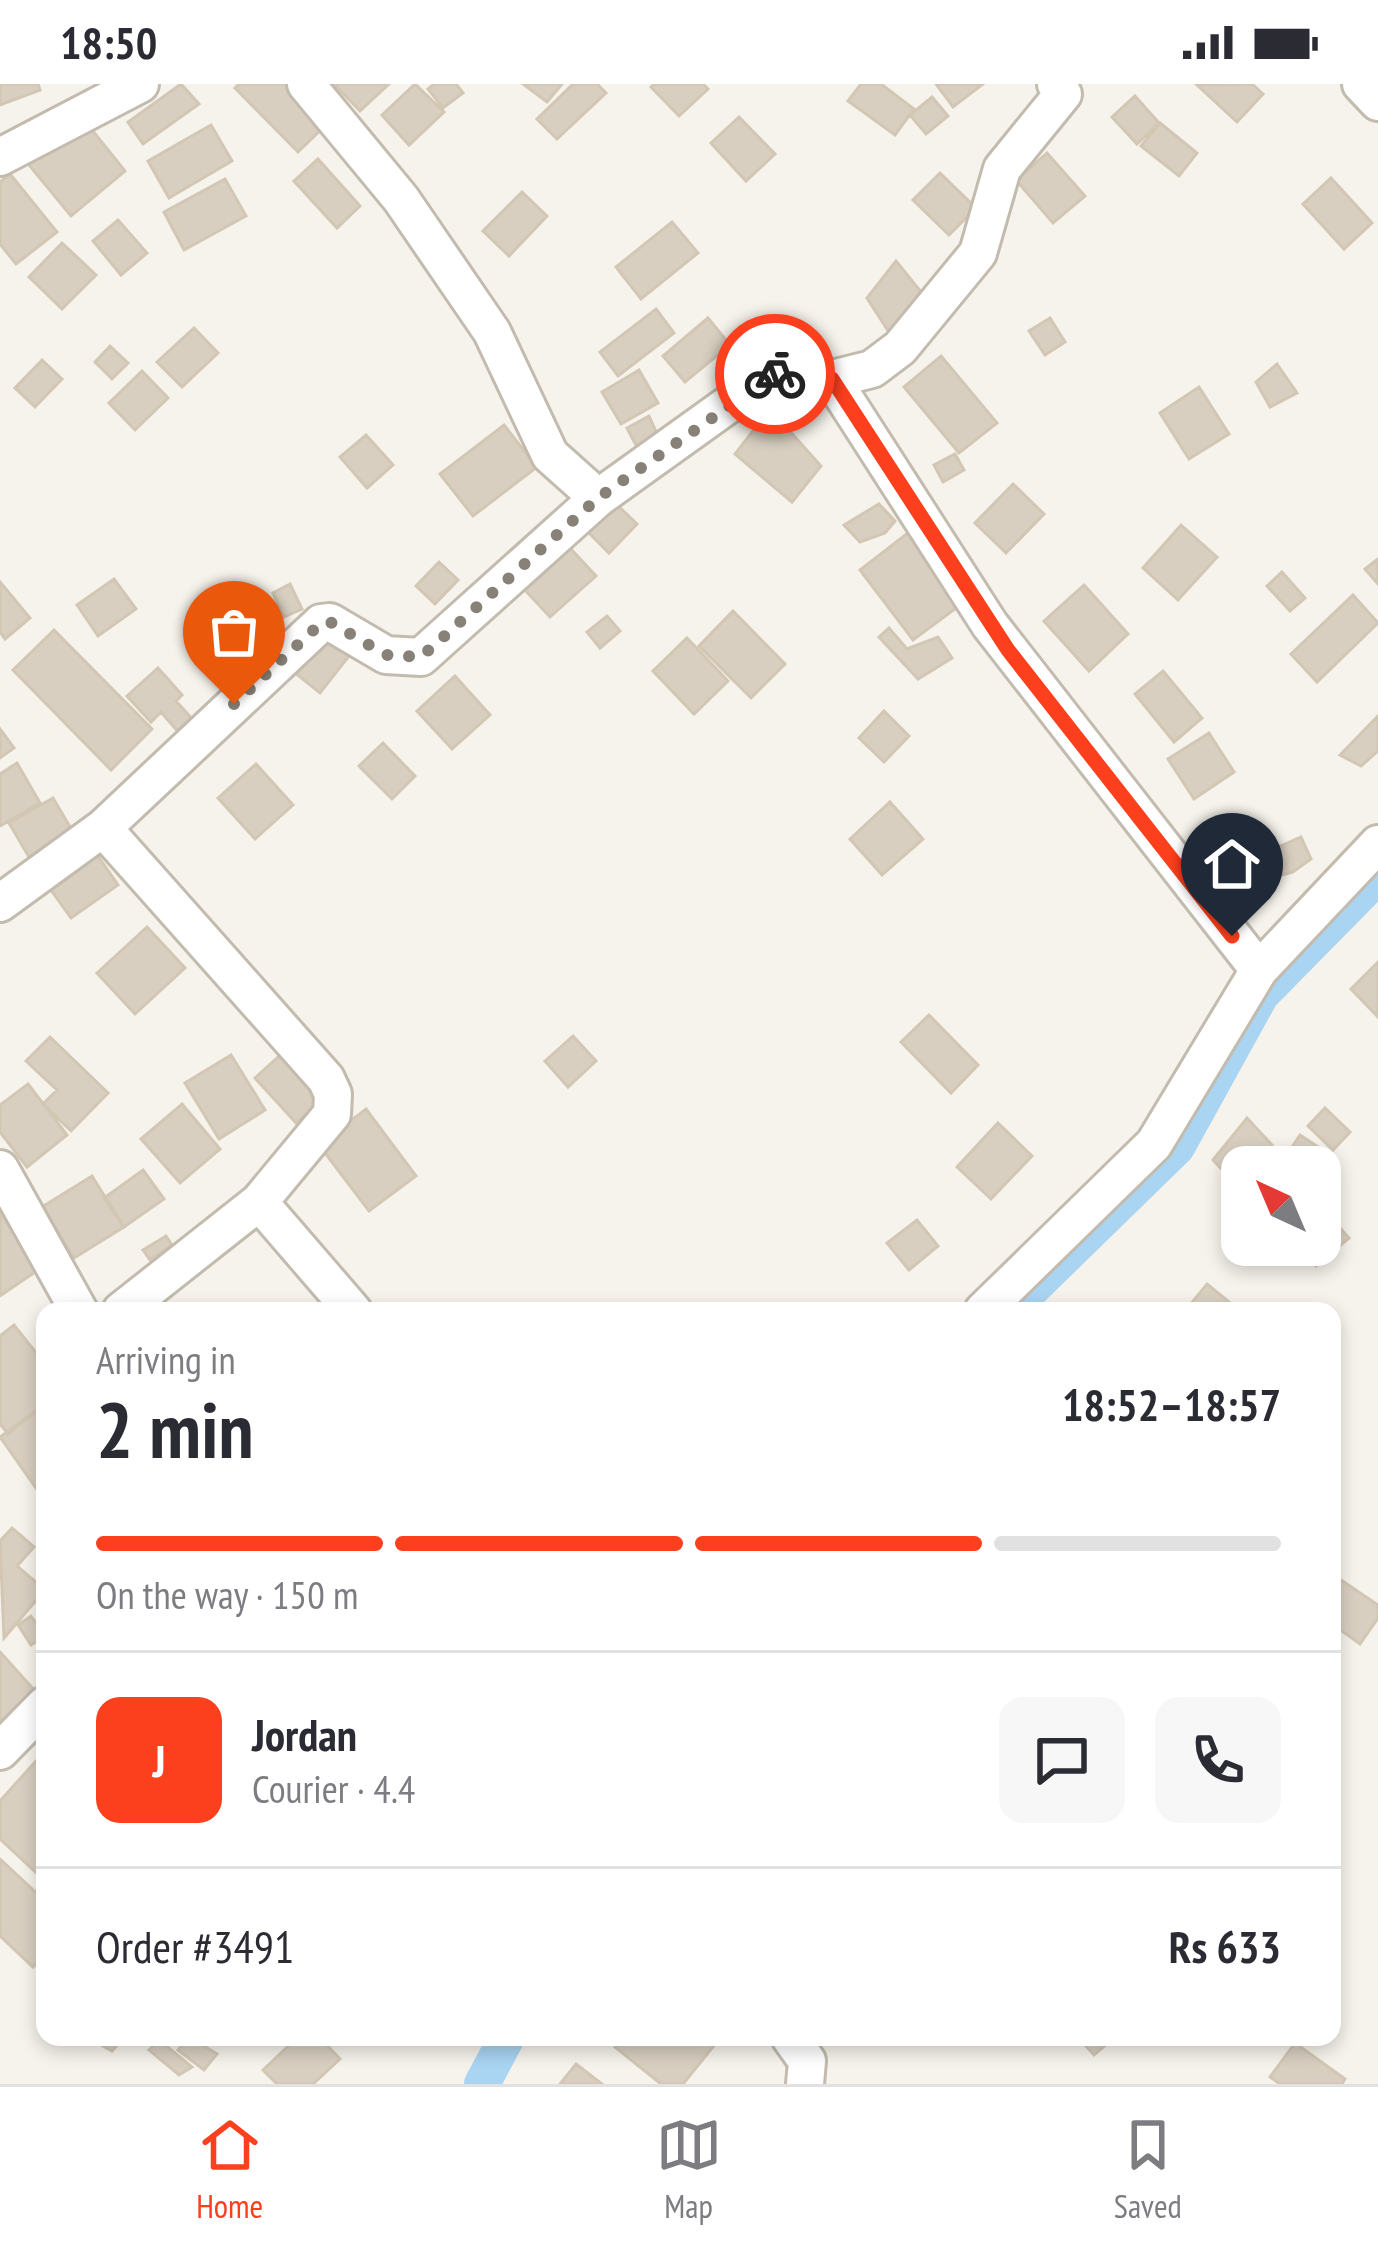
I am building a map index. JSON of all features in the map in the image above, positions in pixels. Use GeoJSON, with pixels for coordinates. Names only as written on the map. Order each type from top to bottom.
{"type":"FeatureCollection","features":[{"type":"Feature","properties":{"kind":"street"},"geometry":{"type":"LineString","coordinates":[[0,157],[85,97],[140,84]]}},
{"type":"Feature","properties":{"kind":"street"},"geometry":{"type":"LineString","coordinates":[[306,84],[401,199],[492,332],[550,455],[598,498]]}},
{"type":"Feature","properties":{"kind":"street"},"geometry":{"type":"LineString","coordinates":[[1361,84],[1378,101]]}},
{"type":"Feature","properties":{"kind":"street"},"geometry":{"type":"LineString","coordinates":[[0,903],[103,828],[321,623],[330,622],[386,655],[421,657],[598,498],[790,366],[832,379],[872,369],[900,348],[978,253],[1002,169],[1067,88]]}},
{"type":"Feature","properties":{"kind":"street"},"geometry":{"type":"LineString","coordinates":[[832,379],[1014,658],[1259,970]]}},
{"type":"Feature","properties":{"kind":"street"},"geometry":{"type":"LineString","coordinates":[[103,828],[326,1079],[333,1094],[332,1114],[259,1202],[132,1302]]}},
{"type":"Feature","properties":{"kind":"street"},"geometry":{"type":"LineString","coordinates":[[992,1302],[1154,1144],[1259,970],[1378,844]]}},
{"type":"Feature","properties":{"kind":"street"},"geometry":{"type":"LineString","coordinates":[[0,1169],[74,1302]]}},
{"type":"Feature","properties":{"kind":"street"},"geometry":{"type":"LineString","coordinates":[[259,1202],[344,1302]]}},
{"type":"Feature","properties":{"kind":"street"},"geometry":{"type":"LineString","coordinates":[[2,1744],[36,1714]]}},
{"type":"Feature","properties":{"kind":"street"},"geometry":{"type":"LineString","coordinates":[[796,2046],[807,2061],[805,2084]]}},
{"type":"Feature","properties":{"kind":"building"},"geometry":{"type":"Polygon","coordinates":[[[0,84],[38,84],[40,90],[0,105],[0,84]]]}},
{"type":"Feature","properties":{"kind":"building"},"geometry":{"type":"Polygon","coordinates":[[[181,84],[199,104],[143,144],[128,122],[181,84]]]}},
{"type":"Feature","properties":{"kind":"building"},"geometry":{"type":"Polygon","coordinates":[[[239,84],[298,84],[332,119],[298,152],[235,88],[239,84]]]}},
{"type":"Feature","properties":{"kind":"building"},"geometry":{"type":"Polygon","coordinates":[[[334,84],[389,84],[360,111],[334,84]]]}},
{"type":"Feature","properties":{"kind":"building"},"geometry":{"type":"Polygon","coordinates":[[[415,84],[444,112],[409,145],[382,115],[415,84]]]}},
{"type":"Feature","properties":{"kind":"building"},"geometry":{"type":"Polygon","coordinates":[[[434,84],[456,84],[463,93],[443,108],[428,89],[434,84]]]}},
{"type":"Feature","properties":{"kind":"building"},"geometry":{"type":"Polygon","coordinates":[[[523,84],[562,84],[547,102],[523,84]]]}},
{"type":"Feature","properties":{"kind":"building"},"geometry":{"type":"Polygon","coordinates":[[[573,84],[597,84],[606,93],[557,139],[537,119],[573,84]]]}},
{"type":"Feature","properties":{"kind":"building"},"geometry":{"type":"Polygon","coordinates":[[[703,84],[708,89],[679,116],[651,87],[703,84]]]}},
{"type":"Feature","properties":{"kind":"building"},"geometry":{"type":"Polygon","coordinates":[[[861,84],[881,84],[914,109],[895,135],[848,101],[861,84]]]}},
{"type":"Feature","properties":{"kind":"building"},"geometry":{"type":"Polygon","coordinates":[[[936,84],[983,84],[953,107],[936,84]]]}},
{"type":"Feature","properties":{"kind":"building"},"geometry":{"type":"Polygon","coordinates":[[[1252,84],[1263,94],[1237,122],[1197,85],[1252,84]]]}},
{"type":"Feature","properties":{"kind":"building"},"geometry":{"type":"Polygon","coordinates":[[[1135,96],[1159,123],[1137,144],[1112,117],[1135,96]]]}},
{"type":"Feature","properties":{"kind":"building"},"geometry":{"type":"Polygon","coordinates":[[[932,97],[948,116],[926,134],[910,115],[932,97]]]}},
{"type":"Feature","properties":{"kind":"building"},"geometry":{"type":"Polygon","coordinates":[[[739,117],[775,154],[746,181],[711,143],[739,117]]]}},
{"type":"Feature","properties":{"kind":"building"},"geometry":{"type":"Polygon","coordinates":[[[84,120],[125,171],[71,216],[29,165],[84,120]]]}},
{"type":"Feature","properties":{"kind":"building"},"geometry":{"type":"Polygon","coordinates":[[[1160,123],[1197,153],[1179,176],[1141,146],[1160,123]]]}},
{"type":"Feature","properties":{"kind":"building"},"geometry":{"type":"Polygon","coordinates":[[[211,125],[232,161],[169,198],[148,161],[211,125]]]}},
{"type":"Feature","properties":{"kind":"building"},"geometry":{"type":"Polygon","coordinates":[[[1047,153],[1085,196],[1053,223],[1016,180],[1047,153]]]}},
{"type":"Feature","properties":{"kind":"building"},"geometry":{"type":"Polygon","coordinates":[[[318,159],[360,206],[337,228],[294,181],[318,159]]]}},
{"type":"Feature","properties":{"kind":"building"},"geometry":{"type":"Polygon","coordinates":[[[940,173],[976,208],[949,235],[913,200],[940,173]]]}},
{"type":"Feature","properties":{"kind":"building"},"geometry":{"type":"Polygon","coordinates":[[[10,174],[57,232],[16,264],[0,244],[0,182],[10,174]]]}},
{"type":"Feature","properties":{"kind":"building"},"geometry":{"type":"Polygon","coordinates":[[[1331,178],[1372,223],[1344,249],[1303,204],[1331,178]]]}},
{"type":"Feature","properties":{"kind":"building"},"geometry":{"type":"Polygon","coordinates":[[[225,179],[246,216],[184,250],[164,212],[225,179]]]}},
{"type":"Feature","properties":{"kind":"building"},"geometry":{"type":"Polygon","coordinates":[[[522,192],[547,216],[509,256],[483,231],[522,192]]]}},
{"type":"Feature","properties":{"kind":"building"},"geometry":{"type":"Polygon","coordinates":[[[118,220],[147,253],[121,275],[93,241],[118,220]]]}},
{"type":"Feature","properties":{"kind":"building"},"geometry":{"type":"Polygon","coordinates":[[[672,222],[698,253],[641,299],[616,267],[672,222]]]}},
{"type":"Feature","properties":{"kind":"building"},"geometry":{"type":"Polygon","coordinates":[[[62,243],[96,275],[62,309],[29,277],[62,243]]]}},
{"type":"Feature","properties":{"kind":"building"},"geometry":{"type":"Polygon","coordinates":[[[896,261],[930,303],[892,337],[867,298],[896,261]]]}},
{"type":"Feature","properties":{"kind":"building"},"geometry":{"type":"Polygon","coordinates":[[[656,309],[674,333],[618,376],[600,352],[656,309]]]}},
{"type":"Feature","properties":{"kind":"building"},"geometry":{"type":"Polygon","coordinates":[[[708,318],[730,345],[685,382],[663,356],[708,318]]]}},
{"type":"Feature","properties":{"kind":"building"},"geometry":{"type":"Polygon","coordinates":[[[1050,318],[1065,342],[1045,355],[1029,331],[1050,318]]]}},
{"type":"Feature","properties":{"kind":"building"},"geometry":{"type":"Polygon","coordinates":[[[194,328],[218,353],[182,387],[157,362],[194,328]]]}},
{"type":"Feature","properties":{"kind":"building"},"geometry":{"type":"Polygon","coordinates":[[[110,346],[128,363],[112,379],[95,362],[110,346]]]}},
{"type":"Feature","properties":{"kind":"building"},"geometry":{"type":"Polygon","coordinates":[[[941,356],[997,423],[959,453],[904,387],[941,356]]]}},
{"type":"Feature","properties":{"kind":"building"},"geometry":{"type":"Polygon","coordinates":[[[42,360],[62,379],[35,407],[15,388],[42,360]]]}},
{"type":"Feature","properties":{"kind":"building"},"geometry":{"type":"Polygon","coordinates":[[[1277,364],[1297,393],[1270,407],[1256,382],[1277,364]]]}},
{"type":"Feature","properties":{"kind":"building"},"geometry":{"type":"Polygon","coordinates":[[[639,370],[658,403],[621,424],[602,392],[639,370]]]}},
{"type":"Feature","properties":{"kind":"building"},"geometry":{"type":"Polygon","coordinates":[[[142,371],[168,398],[135,430],[109,403],[142,371]]]}},
{"type":"Feature","properties":{"kind":"building"},"geometry":{"type":"Polygon","coordinates":[[[1199,387],[1229,434],[1189,459],[1160,413],[1199,387]]]}},
{"type":"Feature","properties":{"kind":"building"},"geometry":{"type":"Polygon","coordinates":[[[770,409],[821,466],[792,502],[735,454],[770,409]]]}},
{"type":"Feature","properties":{"kind":"building"},"geometry":{"type":"Polygon","coordinates":[[[649,416],[659,438],[638,449],[627,428],[649,416]]]}},
{"type":"Feature","properties":{"kind":"building"},"geometry":{"type":"Polygon","coordinates":[[[504,425],[537,467],[473,516],[440,474],[504,425]]]}},
{"type":"Feature","properties":{"kind":"building"},"geometry":{"type":"Polygon","coordinates":[[[366,435],[393,465],[367,488],[340,457],[366,435]]]}},
{"type":"Feature","properties":{"kind":"building"},"geometry":{"type":"Polygon","coordinates":[[[955,454],[964,470],[943,482],[934,465],[955,454]]]}},
{"type":"Feature","properties":{"kind":"building"},"geometry":{"type":"Polygon","coordinates":[[[1013,484],[1044,514],[1006,553],[975,523],[1013,484]]]}},
{"type":"Feature","properties":{"kind":"building"},"geometry":{"type":"Polygon","coordinates":[[[614,502],[637,524],[609,553],[586,530],[614,502]]]}},
{"type":"Feature","properties":{"kind":"building"},"geometry":{"type":"Polygon","coordinates":[[[879,504],[895,521],[885,533],[860,542],[844,525],[879,504]]]}},
{"type":"Feature","properties":{"kind":"building"},"geometry":{"type":"Polygon","coordinates":[[[1181,525],[1217,557],[1178,600],[1143,568],[1181,525]]]}},
{"type":"Feature","properties":{"kind":"building"},"geometry":{"type":"Polygon","coordinates":[[[909,532],[963,603],[913,640],[860,570],[909,532]]]}},
{"type":"Feature","properties":{"kind":"building"},"geometry":{"type":"Polygon","coordinates":[[[570,548],[596,576],[550,617],[525,590],[570,548]]]}},
{"type":"Feature","properties":{"kind":"building"},"geometry":{"type":"Polygon","coordinates":[[[1378,559],[1378,584],[1365,569],[1378,559]]]}},
{"type":"Feature","properties":{"kind":"building"},"geometry":{"type":"Polygon","coordinates":[[[439,562],[458,580],[435,604],[416,586],[439,562]]]}},
{"type":"Feature","properties":{"kind":"building"},"geometry":{"type":"Polygon","coordinates":[[[1282,572],[1305,598],[1290,611],[1267,586],[1282,572]]]}},
{"type":"Feature","properties":{"kind":"building"},"geometry":{"type":"Polygon","coordinates":[[[114,579],[136,609],[98,636],[77,605],[114,579]]]}},
{"type":"Feature","properties":{"kind":"building"},"geometry":{"type":"Polygon","coordinates":[[[0,582],[30,618],[5,639],[0,632],[0,582]]]}},
{"type":"Feature","properties":{"kind":"building"},"geometry":{"type":"Polygon","coordinates":[[[290,584],[302,609],[284,617],[273,593],[290,584]]]}},
{"type":"Feature","properties":{"kind":"building"},"geometry":{"type":"Polygon","coordinates":[[[1084,585],[1128,634],[1089,671],[1044,621],[1084,585]]]}},
{"type":"Feature","properties":{"kind":"building"},"geometry":{"type":"Polygon","coordinates":[[[1353,595],[1378,623],[1317,682],[1291,654],[1353,595]]]}},
{"type":"Feature","properties":{"kind":"building"},"geometry":{"type":"Polygon","coordinates":[[[246,611],[271,646],[249,663],[223,628],[246,611]]]}},
{"type":"Feature","properties":{"kind":"building"},"geometry":{"type":"Polygon","coordinates":[[[733,611],[785,664],[751,698],[699,646],[733,611]]]}},
{"type":"Feature","properties":{"kind":"building"},"geometry":{"type":"Polygon","coordinates":[[[607,616],[620,631],[600,648],[587,632],[607,616]]]}},
{"type":"Feature","properties":{"kind":"building"},"geometry":{"type":"Polygon","coordinates":[[[889,628],[907,649],[938,637],[952,658],[918,679],[879,637],[889,628]]]}},
{"type":"Feature","properties":{"kind":"building"},"geometry":{"type":"Polygon","coordinates":[[[54,630],[152,729],[111,770],[13,670],[54,630]]]}},
{"type":"Feature","properties":{"kind":"building"},"geometry":{"type":"Polygon","coordinates":[[[323,636],[349,656],[320,693],[294,672],[323,636]]]}},
{"type":"Feature","properties":{"kind":"building"},"geometry":{"type":"Polygon","coordinates":[[[687,638],[728,681],[694,714],[653,671],[687,638]]]}},
{"type":"Feature","properties":{"kind":"building"},"geometry":{"type":"Polygon","coordinates":[[[158,668],[182,695],[176,701],[195,722],[181,735],[161,712],[151,722],[127,696],[158,668]]]}},
{"type":"Feature","properties":{"kind":"building"},"geometry":{"type":"Polygon","coordinates":[[[1163,671],[1202,718],[1174,742],[1135,694],[1163,671]]]}},
{"type":"Feature","properties":{"kind":"building"},"geometry":{"type":"Polygon","coordinates":[[[455,676],[490,715],[452,749],[417,711],[455,676]]]}},
{"type":"Feature","properties":{"kind":"building"},"geometry":{"type":"Polygon","coordinates":[[[884,711],[909,736],[884,762],[859,738],[884,711]]]}},
{"type":"Feature","properties":{"kind":"building"},"geometry":{"type":"Polygon","coordinates":[[[1378,716],[1378,751],[1361,766],[1340,755],[1378,716]]]}},
{"type":"Feature","properties":{"kind":"building"},"geometry":{"type":"Polygon","coordinates":[[[0,729],[14,748],[0,758],[0,729]]]}},
{"type":"Feature","properties":{"kind":"building"},"geometry":{"type":"Polygon","coordinates":[[[1209,733],[1234,772],[1194,799],[1168,759],[1209,733]]]}},
{"type":"Feature","properties":{"kind":"building"},"geometry":{"type":"Polygon","coordinates":[[[383,743],[415,776],[392,799],[359,766],[383,743]]]}},
{"type":"Feature","properties":{"kind":"building"},"geometry":{"type":"Polygon","coordinates":[[[17,763],[40,803],[0,826],[0,774],[17,763]]]}},
{"type":"Feature","properties":{"kind":"building"},"geometry":{"type":"Polygon","coordinates":[[[256,764],[293,805],[255,839],[218,798],[256,764]]]}},
{"type":"Feature","properties":{"kind":"building"},"geometry":{"type":"Polygon","coordinates":[[[53,798],[73,832],[29,857],[9,823],[53,798]]]}},
{"type":"Feature","properties":{"kind":"building"},"geometry":{"type":"Polygon","coordinates":[[[890,802],[923,839],[882,875],[850,839],[890,802]]]}},
{"type":"Feature","properties":{"kind":"building"},"geometry":{"type":"Polygon","coordinates":[[[1301,837],[1311,859],[1293,872],[1264,880],[1236,863],[1253,843],[1261,855],[1301,837]]]}},
{"type":"Feature","properties":{"kind":"building"},"geometry":{"type":"Polygon","coordinates":[[[1227,855],[1258,888],[1236,909],[1205,877],[1227,855]]]}},
{"type":"Feature","properties":{"kind":"building"},"geometry":{"type":"Polygon","coordinates":[[[98,856],[118,885],[71,918],[51,890],[98,856]]]}},
{"type":"Feature","properties":{"kind":"building"},"geometry":{"type":"Polygon","coordinates":[[[147,927],[185,968],[135,1014],[97,973],[147,927]]]}},
{"type":"Feature","properties":{"kind":"building"},"geometry":{"type":"Polygon","coordinates":[[[1378,962],[1378,1017],[1351,989],[1378,962]]]}},
{"type":"Feature","properties":{"kind":"building"},"geometry":{"type":"Polygon","coordinates":[[[929,1015],[978,1065],[951,1093],[901,1042],[929,1015]]]}},
{"type":"Feature","properties":{"kind":"building"},"geometry":{"type":"Polygon","coordinates":[[[573,1036],[596,1061],[568,1087],[545,1061],[573,1036]]]}},
{"type":"Feature","properties":{"kind":"building"},"geometry":{"type":"Polygon","coordinates":[[[50,1037],[108,1093],[71,1131],[43,1104],[57,1090],[26,1061],[50,1037]]]}},
{"type":"Feature","properties":{"kind":"building"},"geometry":{"type":"Polygon","coordinates":[[[289,1047],[331,1092],[296,1123],[255,1078],[289,1047]]]}},
{"type":"Feature","properties":{"kind":"building"},"geometry":{"type":"Polygon","coordinates":[[[231,1055],[265,1110],[219,1139],[185,1083],[231,1055]]]}},
{"type":"Feature","properties":{"kind":"building"},"geometry":{"type":"Polygon","coordinates":[[[28,1084],[67,1135],[27,1167],[0,1132],[0,1105],[28,1084]]]}},
{"type":"Feature","properties":{"kind":"building"},"geometry":{"type":"Polygon","coordinates":[[[182,1104],[220,1149],[180,1183],[141,1139],[182,1104]]]}},
{"type":"Feature","properties":{"kind":"building"},"geometry":{"type":"Polygon","coordinates":[[[1325,1108],[1350,1132],[1337,1146],[1329,1146],[1308,1126],[1325,1108]]]}},
{"type":"Feature","properties":{"kind":"building"},"geometry":{"type":"Polygon","coordinates":[[[366,1109],[416,1176],[369,1211],[319,1145],[366,1109]]]}},
{"type":"Feature","properties":{"kind":"building"},"geometry":{"type":"Polygon","coordinates":[[[1247,1118],[1272,1145],[1271,1146],[1224,1146],[1247,1118]]]}},
{"type":"Feature","properties":{"kind":"building"},"geometry":{"type":"Polygon","coordinates":[[[998,1123],[1032,1156],[991,1199],[957,1167],[998,1123]]]}},
{"type":"Feature","properties":{"kind":"building"},"geometry":{"type":"Polygon","coordinates":[[[1300,1135],[1316,1146],[1293,1146],[1300,1135]]]}},
{"type":"Feature","properties":{"kind":"building"},"geometry":{"type":"Polygon","coordinates":[[[143,1170],[164,1199],[124,1227],[104,1198],[143,1170]]]}},
{"type":"Feature","properties":{"kind":"building"},"geometry":{"type":"Polygon","coordinates":[[[92,1176],[124,1227],[74,1258],[42,1207],[92,1176]]]}},
{"type":"Feature","properties":{"kind":"building"},"geometry":{"type":"Polygon","coordinates":[[[0,1212],[38,1270],[0,1296],[0,1212]]]}},
{"type":"Feature","properties":{"kind":"building"},"geometry":{"type":"Polygon","coordinates":[[[917,1220],[938,1246],[909,1270],[887,1243],[917,1220]]]}},
{"type":"Feature","properties":{"kind":"building"},"geometry":{"type":"Polygon","coordinates":[[[166,1236],[172,1245],[150,1260],[143,1250],[166,1236]]]}},
{"type":"Feature","properties":{"kind":"building"},"geometry":{"type":"Polygon","coordinates":[[[1207,1284],[1229,1302],[1192,1302],[1207,1284]]]}},
{"type":"Feature","properties":{"kind":"building"},"geometry":{"type":"Polygon","coordinates":[[[14,1325],[36,1353],[36,1411],[8,1434],[0,1424],[0,1336],[14,1325]]]}},
{"type":"Feature","properties":{"kind":"building"},"geometry":{"type":"Polygon","coordinates":[[[36,1411],[36,1488],[0,1437],[36,1411]]]}},
{"type":"Feature","properties":{"kind":"building"},"geometry":{"type":"Polygon","coordinates":[[[12,1528],[34,1547],[17,1566],[36,1582],[36,1601],[4,1638],[0,1541],[12,1528]]]}},
{"type":"Feature","properties":{"kind":"building"},"geometry":{"type":"Polygon","coordinates":[[[1341,1580],[1378,1605],[1378,1618],[1360,1644],[1341,1630],[1341,1580]]]}},
{"type":"Feature","properties":{"kind":"building"},"geometry":{"type":"Polygon","coordinates":[[[31,1616],[36,1642],[31,1645],[18,1625],[31,1616]]]}},
{"type":"Feature","properties":{"kind":"building"},"geometry":{"type":"Polygon","coordinates":[[[0,1652],[36,1692],[3,1721],[0,1718],[0,1652]]]}},
{"type":"Feature","properties":{"kind":"building"},"geometry":{"type":"Polygon","coordinates":[[[36,1761],[36,1872],[0,1839],[0,1801],[36,1761]]]}},
{"type":"Feature","properties":{"kind":"building"},"geometry":{"type":"Polygon","coordinates":[[[0,1859],[36,1893],[36,1964],[33,1967],[0,1936],[0,1859]]]}},
{"type":"Feature","properties":{"kind":"building"},"geometry":{"type":"Polygon","coordinates":[[[166,2046],[192,2067],[179,2075],[149,2050],[166,2046]]]}},
{"type":"Feature","properties":{"kind":"building"},"geometry":{"type":"Polygon","coordinates":[[[204,2046],[217,2054],[204,2070],[178,2050],[204,2046]]]}},
{"type":"Feature","properties":{"kind":"building"},"geometry":{"type":"Polygon","coordinates":[[[288,2046],[328,2046],[340,2059],[313,2084],[277,2084],[263,2070],[288,2046]]]}},
{"type":"Feature","properties":{"kind":"building"},"geometry":{"type":"Polygon","coordinates":[[[714,2046],[683,2084],[661,2084],[615,2047],[714,2046]]]}},
{"type":"Feature","properties":{"kind":"building"},"geometry":{"type":"Polygon","coordinates":[[[1293,2046],[1299,2046],[1345,2079],[1342,2084],[1280,2084],[1270,2077],[1293,2046]]]}},
{"type":"Feature","properties":{"kind":"building"},"geometry":{"type":"Polygon","coordinates":[[[576,2064],[602,2084],[560,2084],[576,2064]]]}},
{"type":"Feature","properties":{"kind":"waterway"},"geometry":{"type":"LineString","coordinates":[[1018,1302],[1177,1147],[1261,995],[1378,876]]}},
{"type":"Feature","properties":{"kind":"waterway"},"geometry":{"type":"LineString","coordinates":[[482,2084],[502,2046]]}},
{"type":"Feature","properties":{"kind":"way so far"},"geometry":{"type":"LineString","coordinates":[[234,704],[321,623],[330,622],[386,655],[409,661],[421,657],[598,498],[775,374]]}},
{"type":"Feature","properties":{"kind":"route"},"geometry":{"type":"LineString","coordinates":[[775,374],[790,366],[832,379],[1008,650],[1232,936]]}}]}
